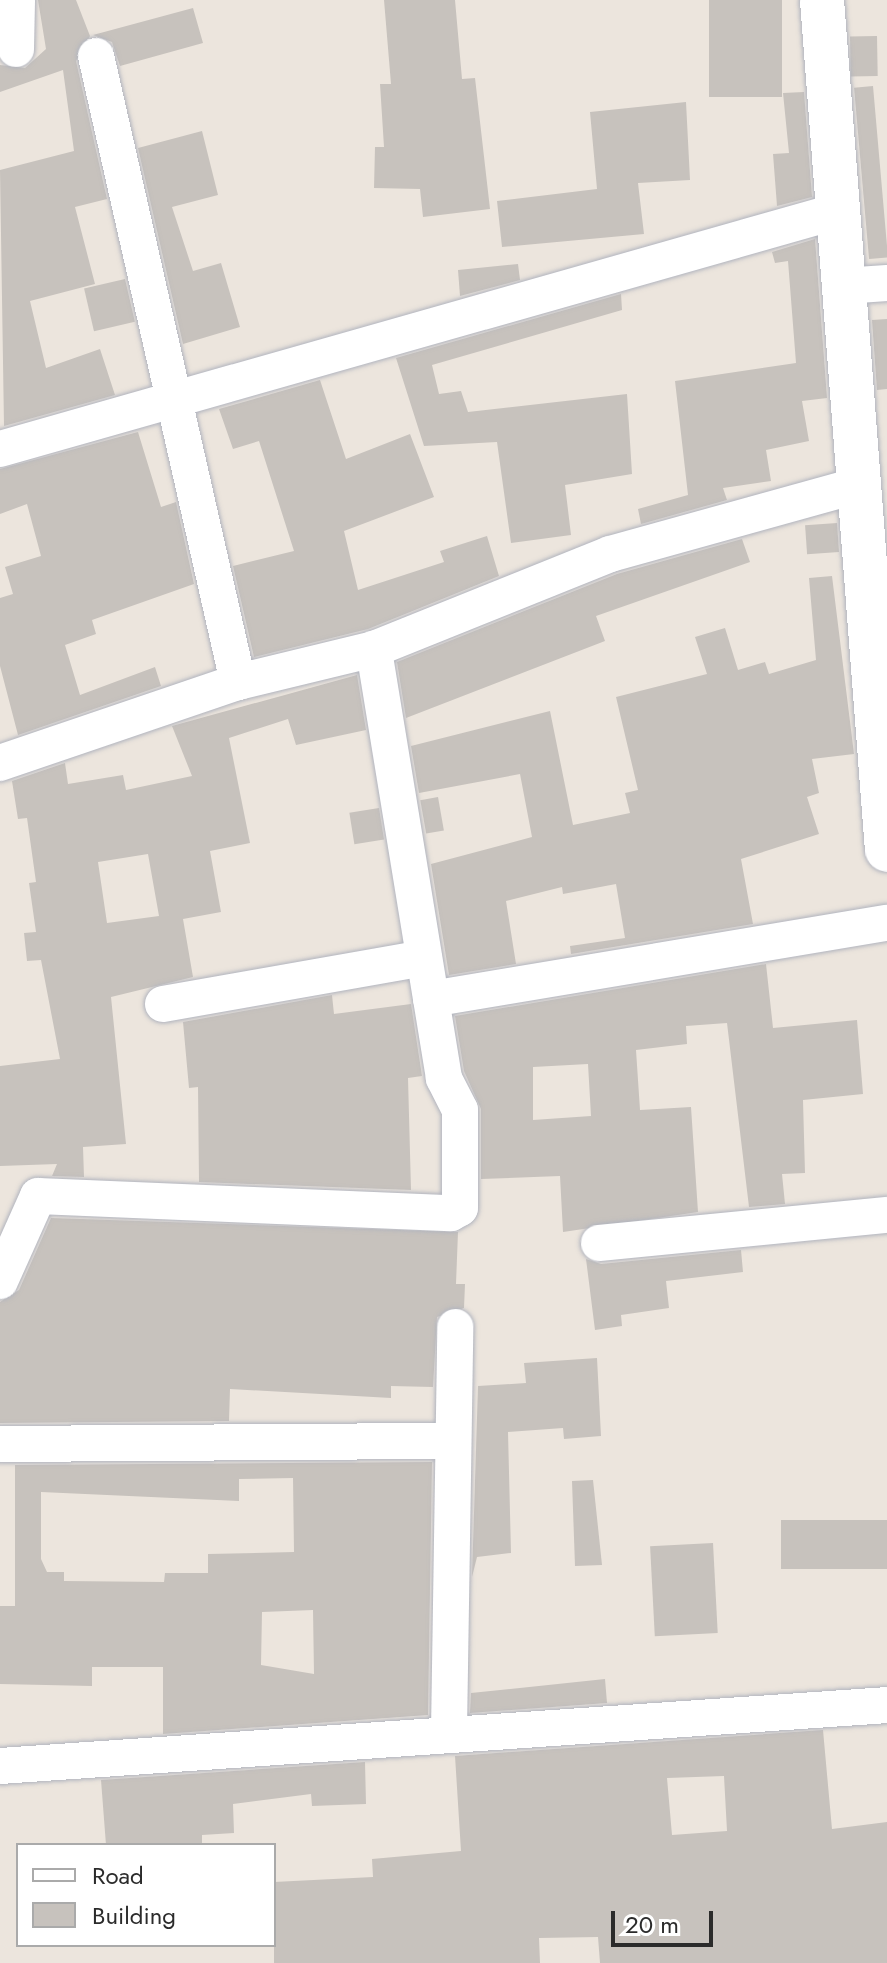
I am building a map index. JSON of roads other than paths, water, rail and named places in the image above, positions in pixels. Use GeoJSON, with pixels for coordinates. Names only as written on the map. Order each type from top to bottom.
{"type":"FeatureCollection","features":[{"type":"Feature","properties":{"kind":"street"},"geometry":{"type":"LineString","coordinates":[[16,49],[17,0]]}},
{"type":"Feature","properties":{"kind":"street"},"geometry":{"type":"LineString","coordinates":[[822,0],[858,485],[876,579],[887,850]]}},
{"type":"Feature","properties":{"kind":"street"},"geometry":{"type":"LineString","coordinates":[[96,56],[238,682]]}},
{"type":"Feature","properties":{"kind":"street"},"geometry":{"type":"LineString","coordinates":[[0,449],[175,394],[838,211]]}},
{"type":"Feature","properties":{"kind":"street"},"geometry":{"type":"LineString","coordinates":[[843,286],[887,283]]}},
{"type":"Feature","properties":{"kind":"street"},"geometry":{"type":"LineString","coordinates":[[0,763],[238,682],[374,649],[610,554],[858,485]]}},
{"type":"Feature","properties":{"kind":"street"},"geometry":{"type":"LineString","coordinates":[[0,1281],[38,1196],[451,1213],[460,1208],[460,1110],[444,1078],[374,649]]}},
{"type":"Feature","properties":{"kind":"street"},"geometry":{"type":"LineString","coordinates":[[431,999],[887,923]]}},
{"type":"Feature","properties":{"kind":"street"},"geometry":{"type":"LineString","coordinates":[[163,1004],[424,958]]}},
{"type":"Feature","properties":{"kind":"street"},"geometry":{"type":"LineString","coordinates":[[599,1243],[887,1215]]}},
{"type":"Feature","properties":{"kind":"street"},"geometry":{"type":"LineString","coordinates":[[449,1731],[455,1327]]}},
{"type":"Feature","properties":{"kind":"street"},"geometry":{"type":"LineString","coordinates":[[0,1444],[453,1441]]}},
{"type":"Feature","properties":{"kind":"street"},"geometry":{"type":"LineString","coordinates":[[0,1766],[449,1731],[887,1705]]}}]}
